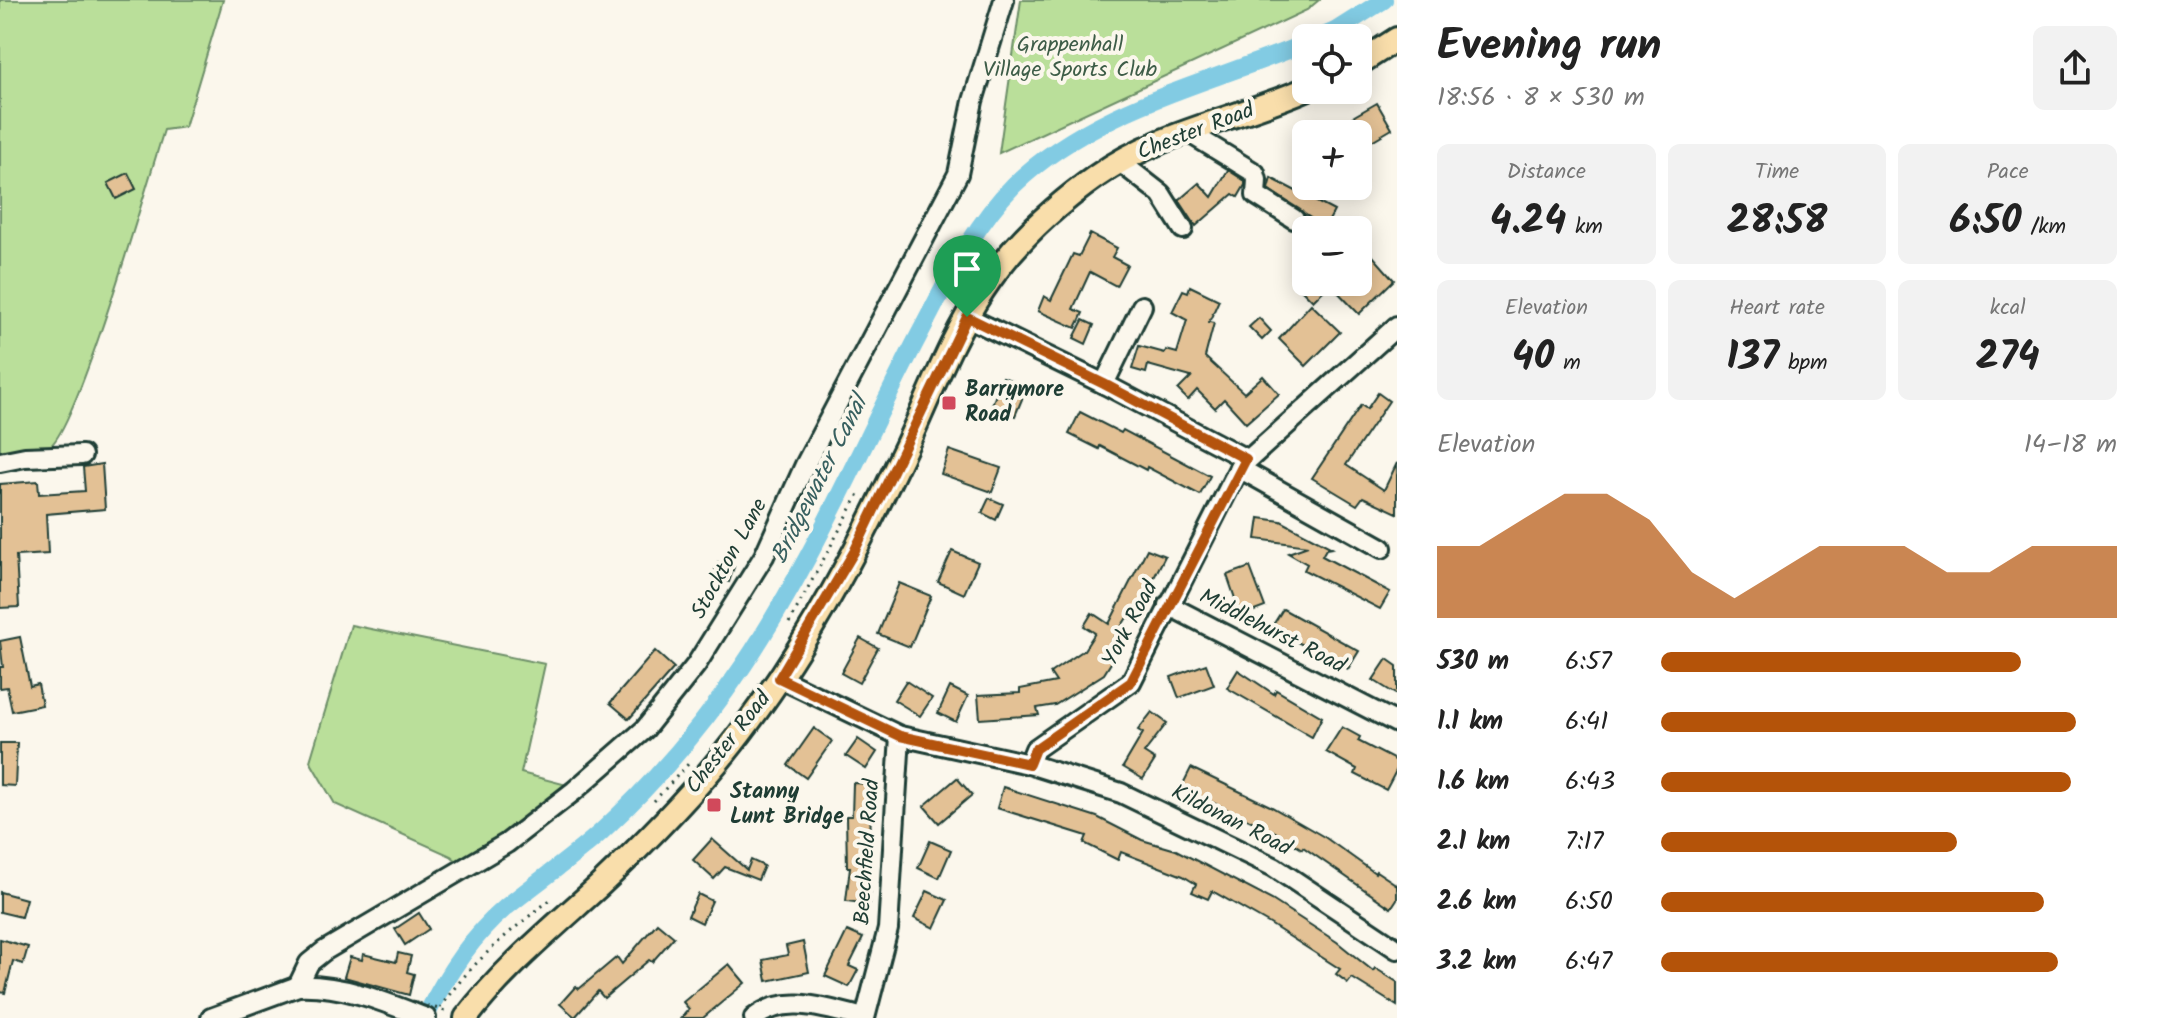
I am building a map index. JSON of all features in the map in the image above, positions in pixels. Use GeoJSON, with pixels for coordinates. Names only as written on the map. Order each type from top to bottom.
{"type":"FeatureCollection","features":[{"type":"Feature","properties":{"kind":"main road"},"geometry":{"type":"LineString","coordinates":[[1372,55],[1397,39]]}},
{"type":"Feature","properties":{"kind":"main road","name":"Chester Road"},"geometry":{"type":"LineString","coordinates":[[456,1014],[603,883],[694,789],[748,724],[854,552],[967,317],[1001,265],[1045,216],[1099,174],[1147,147],[1292,94]]}},
{"type":"Feature","properties":{"kind":"street","name":"Stockton Lane"},"geometry":{"type":"LineString","coordinates":[[298,986],[309,963],[324,951],[507,843],[574,791],[645,729],[696,665],[764,556],[805,465],[958,174],[973,101],[1004,0]]}},
{"type":"Feature","properties":{"kind":"street"},"geometry":{"type":"LineString","coordinates":[[1188,132],[1255,173],[1256,195],[1292,218]]}},
{"type":"Feature","properties":{"kind":"street"},"geometry":{"type":"LineString","coordinates":[[1120,162],[1161,194],[1183,229]]}},
{"type":"Feature","properties":{"kind":"street"},"geometry":{"type":"LineString","coordinates":[[1104,384],[1142,306]]}},
{"type":"Feature","properties":{"kind":"street"},"geometry":{"type":"LineString","coordinates":[[967,317],[1104,384],[1382,548]]}},
{"type":"Feature","properties":{"kind":"street","name":"York Road"},"geometry":{"type":"LineString","coordinates":[[1029,764],[1035,749],[1131,682],[1242,464],[1397,326]]}},
{"type":"Feature","properties":{"kind":"street"},"geometry":{"type":"LineString","coordinates":[[0,462],[25,457],[82,455]]}},
{"type":"Feature","properties":{"kind":"street","name":"Middlehurst Road"},"geometry":{"type":"LineString","coordinates":[[1168,605],[1397,723]]}},
{"type":"Feature","properties":{"kind":"street"},"geometry":{"type":"LineString","coordinates":[[779,678],[900,736],[1029,764]]}},
{"type":"Feature","properties":{"kind":"street","name":"Beechfield Road"},"geometry":{"type":"LineString","coordinates":[[865,1018],[888,929],[900,736]]}},
{"type":"Feature","properties":{"kind":"street","name":"Kildonan Road"},"geometry":{"type":"LineString","coordinates":[[1029,764],[1121,793],[1274,867],[1397,949]]}},
{"type":"Feature","properties":{"kind":"street"},"geometry":{"type":"LineString","coordinates":[[211,1018],[298,986],[340,989],[410,1006],[426,1018]]}},
{"type":"Feature","properties":{"kind":"street"},"geometry":{"type":"LineString","coordinates":[[754,1018],[777,1005],[795,1003],[865,1018]]}},
{"type":"Feature","properties":{"kind":"path"},"geometry":{"type":"LineString","coordinates":[[784,633],[862,489]]}},
{"type":"Feature","properties":{"kind":"path"},"geometry":{"type":"LineString","coordinates":[[652,803],[692,759]]}},
{"type":"Feature","properties":{"kind":"path"},"geometry":{"type":"LineString","coordinates":[[433,1018],[473,967],[524,919],[558,894]]}},
{"type":"Feature","properties":{"kind":"path"},"geometry":{"type":"LineString","coordinates":[[410,1006],[456,1014]]}},
{"type":"Feature","properties":{"kind":"green space"},"geometry":{"type":"Polygon","coordinates":[[[0,0],[223,0],[185,127],[164,130],[77,397],[49,447],[32,452],[0,453],[0,0]]]}},
{"type":"Feature","properties":{"kind":"green space","name":"Grappenhall Village Sports Club"},"geometry":{"type":"Polygon","coordinates":[[[1021,0],[1319,0],[1307,10],[999,153],[1021,0]]]}},
{"type":"Feature","properties":{"kind":"green space"},"geometry":{"type":"Polygon","coordinates":[[[351,625],[545,664],[521,773],[567,785],[570,791],[458,862],[451,856],[335,804],[310,761],[351,625]]]}},
{"type":"Feature","properties":{"kind":"building"},"geometry":{"type":"Polygon","coordinates":[[[1377,103],[1392,129],[1372,141],[1372,120],[1347,120],[1377,103]]]}},
{"type":"Feature","properties":{"kind":"building"},"geometry":{"type":"Polygon","coordinates":[[[1228,170],[1245,181],[1245,185],[1238,197],[1233,194],[1196,226],[1179,200],[1199,183],[1212,197],[1228,170]]]}},
{"type":"Feature","properties":{"kind":"building"},"geometry":{"type":"Polygon","coordinates":[[[128,173],[136,189],[116,199],[108,183],[128,173]]]}},
{"type":"Feature","properties":{"kind":"building"},"geometry":{"type":"Polygon","coordinates":[[[1271,178],[1292,189],[1292,200],[1313,200],[1334,211],[1331,216],[1308,216],[1268,189],[1271,178]]]}},
{"type":"Feature","properties":{"kind":"building"},"geometry":{"type":"Polygon","coordinates":[[[1090,234],[1117,248],[1112,257],[1127,265],[1116,286],[1090,272],[1073,309],[1083,313],[1076,328],[1038,311],[1044,296],[1051,300],[1073,254],[1079,256],[1090,234]]]}},
{"type":"Feature","properties":{"kind":"building"},"geometry":{"type":"Polygon","coordinates":[[[1372,255],[1394,280],[1359,314],[1342,296],[1372,296],[1372,255]]]}},
{"type":"Feature","properties":{"kind":"building"},"geometry":{"type":"Polygon","coordinates":[[[1190,286],[1219,300],[1209,322],[1214,323],[1205,357],[1244,393],[1263,376],[1279,394],[1246,423],[1224,399],[1215,408],[1197,390],[1188,400],[1178,390],[1191,377],[1148,365],[1146,373],[1132,369],[1139,346],[1177,353],[1187,320],[1172,312],[1183,290],[1188,292],[1190,286]]]}},
{"type":"Feature","properties":{"kind":"building"},"geometry":{"type":"Polygon","coordinates":[[[1311,304],[1340,332],[1306,366],[1279,339],[1311,304]]]}},
{"type":"Feature","properties":{"kind":"building"},"geometry":{"type":"Polygon","coordinates":[[[1259,318],[1271,331],[1262,340],[1249,327],[1259,318]]]}},
{"type":"Feature","properties":{"kind":"building"},"geometry":{"type":"Polygon","coordinates":[[[1083,320],[1094,325],[1086,344],[1074,338],[1083,320]]]}},
{"type":"Feature","properties":{"kind":"building"},"geometry":{"type":"Polygon","coordinates":[[[1003,377],[1027,387],[1015,416],[991,407],[1003,377]]]}},
{"type":"Feature","properties":{"kind":"building"},"geometry":{"type":"Polygon","coordinates":[[[1378,393],[1389,401],[1346,465],[1384,490],[1397,463],[1397,513],[1363,497],[1357,505],[1312,478],[1361,405],[1367,409],[1378,393]]]}},
{"type":"Feature","properties":{"kind":"building"},"geometry":{"type":"Polygon","coordinates":[[[1080,412],[1121,433],[1123,430],[1210,476],[1200,495],[1147,467],[1146,470],[1069,434],[1080,412]]]}},
{"type":"Feature","properties":{"kind":"building"},"geometry":{"type":"Polygon","coordinates":[[[949,450],[1001,468],[992,492],[941,474],[949,450]]]}},
{"type":"Feature","properties":{"kind":"building"},"geometry":{"type":"Polygon","coordinates":[[[102,464],[105,509],[46,514],[48,554],[16,556],[19,607],[0,608],[0,484],[38,481],[39,494],[85,491],[83,467],[102,464]]]}},
{"type":"Feature","properties":{"kind":"building"},"geometry":{"type":"Polygon","coordinates":[[[989,498],[1003,504],[996,520],[982,513],[989,498]]]}},
{"type":"Feature","properties":{"kind":"building"},"geometry":{"type":"Polygon","coordinates":[[[1259,518],[1281,521],[1332,548],[1326,549],[1322,556],[1390,592],[1380,609],[1304,570],[1307,564],[1288,553],[1308,546],[1256,539],[1259,518]]]}},
{"type":"Feature","properties":{"kind":"building"},"geometry":{"type":"Polygon","coordinates":[[[1147,549],[1165,556],[1133,619],[1128,616],[1110,644],[1119,650],[1104,674],[1055,705],[1037,708],[1039,715],[980,719],[978,695],[1020,693],[1020,689],[1056,682],[1050,673],[1084,650],[1095,633],[1084,626],[1092,613],[1109,624],[1147,549]]]}},
{"type":"Feature","properties":{"kind":"building"},"geometry":{"type":"Polygon","coordinates":[[[952,551],[978,562],[964,594],[938,582],[952,551]]]}},
{"type":"Feature","properties":{"kind":"building"},"geometry":{"type":"Polygon","coordinates":[[[718,562],[734,567],[729,582],[713,576],[718,562]]]}},
{"type":"Feature","properties":{"kind":"building"},"geometry":{"type":"Polygon","coordinates":[[[1250,567],[1265,607],[1241,616],[1227,575],[1250,567]]]}},
{"type":"Feature","properties":{"kind":"building"},"geometry":{"type":"Polygon","coordinates":[[[899,583],[931,596],[910,647],[878,634],[899,583]]]}},
{"type":"Feature","properties":{"kind":"building"},"geometry":{"type":"Polygon","coordinates":[[[1283,609],[1359,651],[1348,669],[1271,628],[1283,609]]]}},
{"type":"Feature","properties":{"kind":"building"},"geometry":{"type":"Polygon","coordinates":[[[20,637],[30,686],[38,684],[42,705],[12,711],[7,687],[0,688],[0,667],[3,667],[0,641],[20,637]]]}},
{"type":"Feature","properties":{"kind":"building"},"geometry":{"type":"Polygon","coordinates":[[[860,638],[878,648],[859,683],[841,673],[860,638]]]}},
{"type":"Feature","properties":{"kind":"building"},"geometry":{"type":"Polygon","coordinates":[[[655,651],[674,668],[629,719],[610,703],[655,651]]]}},
{"type":"Feature","properties":{"kind":"building"},"geometry":{"type":"Polygon","coordinates":[[[1387,659],[1397,666],[1397,695],[1373,680],[1387,659]]]}},
{"type":"Feature","properties":{"kind":"building"},"geometry":{"type":"Polygon","coordinates":[[[1206,664],[1214,685],[1179,698],[1171,677],[1206,664]]]}},
{"type":"Feature","properties":{"kind":"building"},"geometry":{"type":"Polygon","coordinates":[[[1238,670],[1274,694],[1276,690],[1322,717],[1312,737],[1227,688],[1238,670]]]}},
{"type":"Feature","properties":{"kind":"building"},"geometry":{"type":"Polygon","coordinates":[[[906,681],[932,698],[920,716],[894,700],[906,681]]]}},
{"type":"Feature","properties":{"kind":"building"},"geometry":{"type":"Polygon","coordinates":[[[950,687],[968,696],[956,722],[938,713],[950,687]]]}},
{"type":"Feature","properties":{"kind":"building"},"geometry":{"type":"Polygon","coordinates":[[[1152,712],[1167,723],[1144,753],[1155,760],[1143,779],[1123,767],[1143,733],[1138,730],[1152,712]]]}},
{"type":"Feature","properties":{"kind":"building"},"geometry":{"type":"Polygon","coordinates":[[[1342,727],[1360,737],[1358,741],[1397,761],[1397,769],[1386,790],[1355,774],[1357,769],[1326,752],[1342,727]]]}},
{"type":"Feature","properties":{"kind":"building"},"geometry":{"type":"Polygon","coordinates":[[[814,728],[832,741],[806,778],[788,765],[814,728]]]}},
{"type":"Feature","properties":{"kind":"building"},"geometry":{"type":"Polygon","coordinates":[[[858,739],[877,752],[866,769],[846,756],[858,739]]]}},
{"type":"Feature","properties":{"kind":"building"},"geometry":{"type":"Polygon","coordinates":[[[0,743],[17,743],[15,786],[0,785],[0,743]]]}},
{"type":"Feature","properties":{"kind":"building"},"geometry":{"type":"Polygon","coordinates":[[[1191,768],[1270,806],[1326,838],[1397,885],[1397,899],[1391,908],[1303,847],[1181,788],[1191,768]]]}},
{"type":"Feature","properties":{"kind":"building"},"geometry":{"type":"Polygon","coordinates":[[[957,778],[972,795],[939,823],[924,806],[957,778]]]}},
{"type":"Feature","properties":{"kind":"building"},"geometry":{"type":"Polygon","coordinates":[[[853,783],[872,784],[871,839],[868,839],[869,904],[846,901],[850,867],[847,867],[846,816],[852,816],[853,783]]]}},
{"type":"Feature","properties":{"kind":"building"},"geometry":{"type":"Polygon","coordinates":[[[1003,787],[1097,817],[1142,840],[1176,850],[1272,900],[1337,942],[1373,971],[1375,968],[1397,982],[1397,1006],[1352,978],[1348,983],[1336,974],[1340,969],[1212,891],[1208,899],[1192,892],[1196,884],[1183,876],[1121,852],[1118,860],[1084,843],[1087,836],[997,808],[1003,787]]]}},
{"type":"Feature","properties":{"kind":"building"},"geometry":{"type":"Polygon","coordinates":[[[712,839],[747,870],[751,860],[764,866],[758,880],[725,867],[714,879],[693,860],[712,839]]]}},
{"type":"Feature","properties":{"kind":"building"},"geometry":{"type":"Polygon","coordinates":[[[930,841],[951,850],[939,878],[918,868],[930,841]]]}},
{"type":"Feature","properties":{"kind":"building"},"geometry":{"type":"Polygon","coordinates":[[[927,891],[947,900],[934,928],[914,918],[927,891]]]}},
{"type":"Feature","properties":{"kind":"building"},"geometry":{"type":"Polygon","coordinates":[[[0,892],[26,899],[21,917],[0,912],[0,892]]]}},
{"type":"Feature","properties":{"kind":"building"},"geometry":{"type":"Polygon","coordinates":[[[698,894],[712,901],[702,923],[688,916],[698,894]]]}},
{"type":"Feature","properties":{"kind":"building"},"geometry":{"type":"Polygon","coordinates":[[[419,913],[429,929],[405,945],[395,929],[419,913]]]}},
{"type":"Feature","properties":{"kind":"building"},"geometry":{"type":"Polygon","coordinates":[[[657,923],[674,937],[652,962],[649,960],[604,998],[598,991],[575,1017],[560,1004],[576,986],[579,989],[617,957],[622,964],[657,923]]]}},
{"type":"Feature","properties":{"kind":"building"},"geometry":{"type":"Polygon","coordinates":[[[847,931],[863,938],[849,966],[858,970],[849,987],[825,976],[847,931]]]}},
{"type":"Feature","properties":{"kind":"building"},"geometry":{"type":"Polygon","coordinates":[[[0,939],[28,947],[23,964],[13,961],[5,993],[0,992],[0,939]]]}},
{"type":"Feature","properties":{"kind":"building"},"geometry":{"type":"Polygon","coordinates":[[[803,942],[809,972],[767,981],[763,960],[788,955],[786,946],[803,942]]]}},
{"type":"Feature","properties":{"kind":"building"},"geometry":{"type":"Polygon","coordinates":[[[398,953],[411,956],[407,972],[414,974],[409,995],[344,977],[350,957],[362,960],[363,954],[396,962],[398,953]]]}},
{"type":"Feature","properties":{"kind":"building"},"geometry":{"type":"Polygon","coordinates":[[[729,964],[745,983],[703,1018],[681,1018],[689,1009],[683,1002],[729,964]]]}},
{"type":"Feature","properties":{"kind":"waterway","name":"Bridgewater Canal"},"geometry":{"type":"LineString","coordinates":[[1346,24],[1384,0]]}},
{"type":"Feature","properties":{"kind":"waterway","name":"Bridgewater Canal"},"geometry":{"type":"LineString","coordinates":[[425,1018],[450,974],[481,932],[505,908],[578,852],[621,813],[677,753],[728,688],[792,586],[950,276],[999,201],[1045,159],[1115,117],[1292,48]]}},
{"type":"Feature","properties":{"kind":"place","name":"Barrymore Road"},"geometry":{"type":"Point","coordinates":[949,403]}},
{"type":"Feature","properties":{"kind":"place","name":"Stanny Lunt Bridge"},"geometry":{"type":"Point","coordinates":[714,805]}},
{"type":"Feature","properties":{"kind":"route"},"geometry":{"type":"LineString","coordinates":[[967,317],[1104,384],[1246,459],[1168,605],[1131,682],[1035,749],[1029,764],[900,736],[779,678],[819,616],[854,552],[967,317]]}}]}
